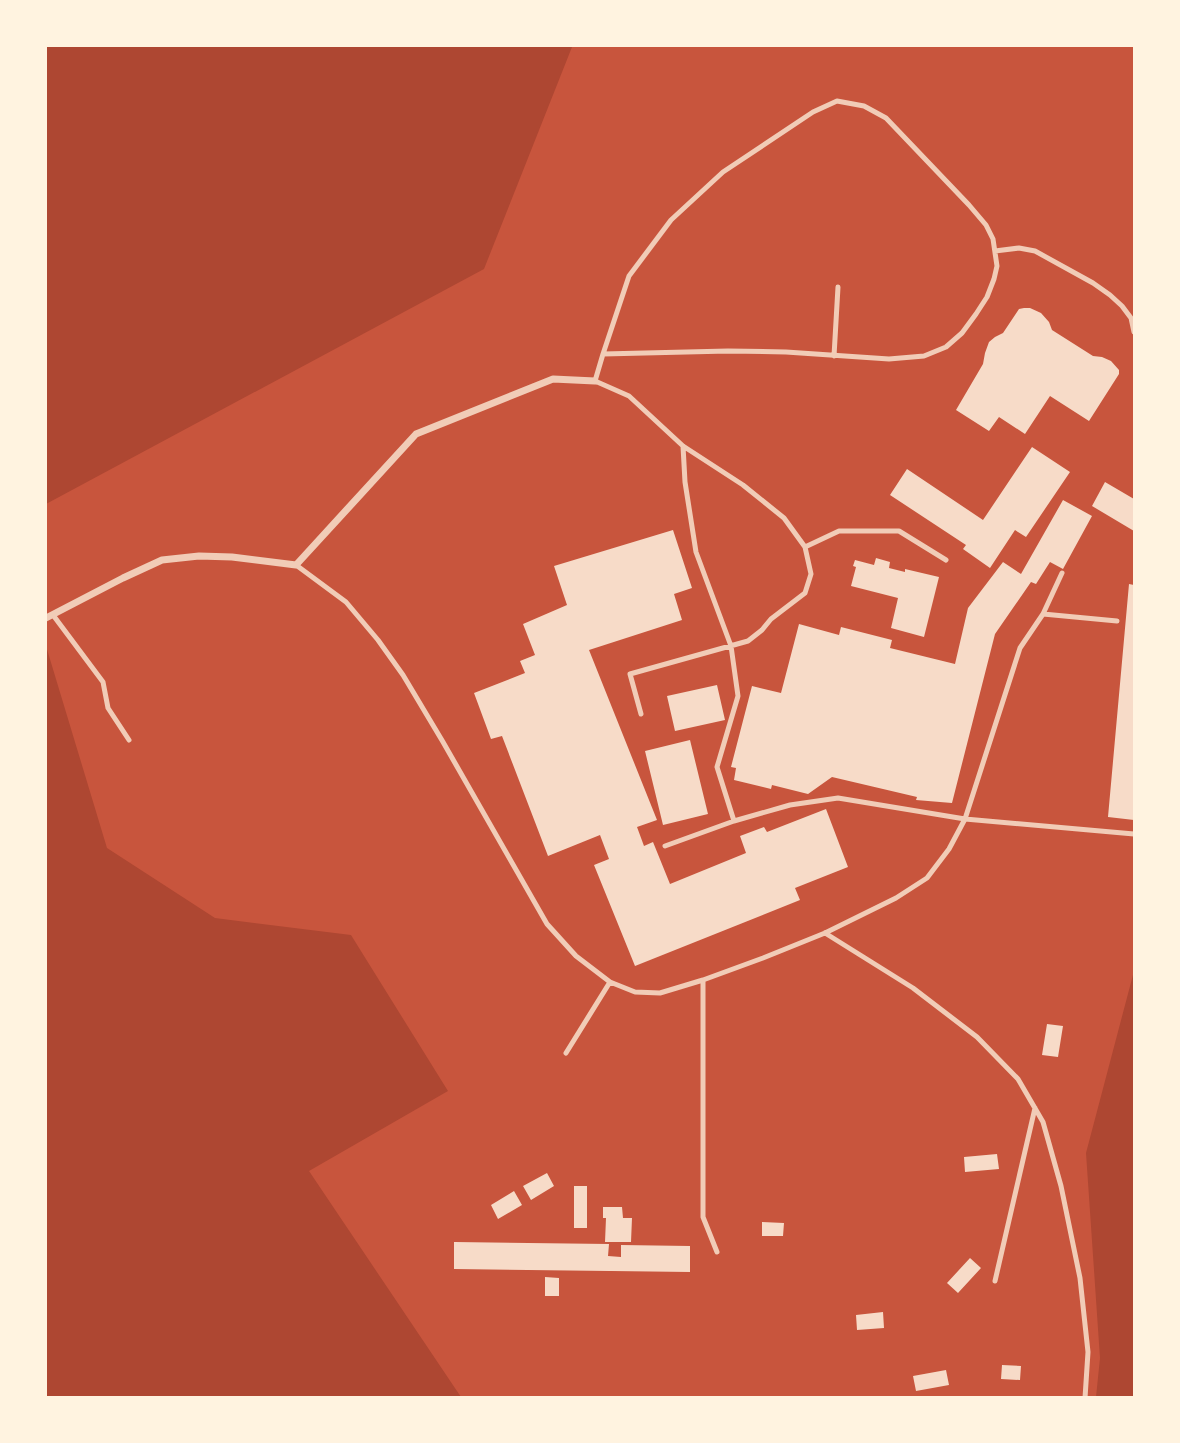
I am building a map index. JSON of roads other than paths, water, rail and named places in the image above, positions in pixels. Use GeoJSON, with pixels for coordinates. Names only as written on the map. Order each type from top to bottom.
{"type":"FeatureCollection","features":[{"type":"Feature","properties":{"kind":"street"},"geometry":{"type":"LineString","coordinates":[[49,616],[162,561],[199,556],[296,565],[416,434],[553,379],[595,381]]}},
{"type":"Feature","properties":{"kind":"lane"},"geometry":{"type":"LineString","coordinates":[[603,354],[727,351],[889,359],[924,356],[946,347],[962,333],[987,297],[997,266],[993,239],[986,225],[969,205],[886,118],[864,106],[837,101],[813,112],[723,172],[671,220],[629,276],[603,354],[595,381],[629,396],[683,446],[743,485],[784,518],[805,547],[811,574],[805,593],[748,641],[630,674],[641,714]]}},
{"type":"Feature","properties":{"kind":"lane"},"geometry":{"type":"LineString","coordinates":[[995,251],[1019,247],[1035,251],[1093,283],[1122,306],[1131,318],[1135,332]]}},
{"type":"Feature","properties":{"kind":"lane"},"geometry":{"type":"LineString","coordinates":[[834,356],[838,287]]}},
{"type":"Feature","properties":{"kind":"lane"},"geometry":{"type":"LineString","coordinates":[[683,446],[685,482],[696,552],[731,646],[738,696],[718,767],[734,821]]}},
{"type":"Feature","properties":{"kind":"lane"},"geometry":{"type":"LineString","coordinates":[[805,547],[839,531],[900,531],[946,560]]}},
{"type":"Feature","properties":{"kind":"lane"},"geometry":{"type":"LineString","coordinates":[[296,565],[346,603],[378,640],[443,742],[547,924],[576,956],[610,982],[635,992],[660,993],[703,980],[825,933],[896,898],[926,878],[949,849],[965,819],[1020,648],[1043,614],[1062,573]]}},
{"type":"Feature","properties":{"kind":"lane"},"geometry":{"type":"LineString","coordinates":[[1043,614],[1117,621]]}},
{"type":"Feature","properties":{"kind":"lane"},"geometry":{"type":"LineString","coordinates":[[49,616],[103,682],[108,708],[129,740]]}},
{"type":"Feature","properties":{"kind":"lane"},"geometry":{"type":"LineString","coordinates":[[665,846],[734,821],[790,805],[838,799],[965,819],[1135,834]]}},
{"type":"Feature","properties":{"kind":"lane"},"geometry":{"type":"LineString","coordinates":[[825,933],[913,988],[977,1037],[1018,1079],[1043,1122],[1061,1186],[1080,1278],[1088,1352],[1085,1398]]}},
{"type":"Feature","properties":{"kind":"lane"},"geometry":{"type":"LineString","coordinates":[[703,980],[703,1217],[717,1252]]}},
{"type":"Feature","properties":{"kind":"lane"},"geometry":{"type":"LineString","coordinates":[[566,1053],[610,982]]}},
{"type":"Feature","properties":{"kind":"lane"},"geometry":{"type":"LineString","coordinates":[[995,1281],[1035,1108]]}}]}
